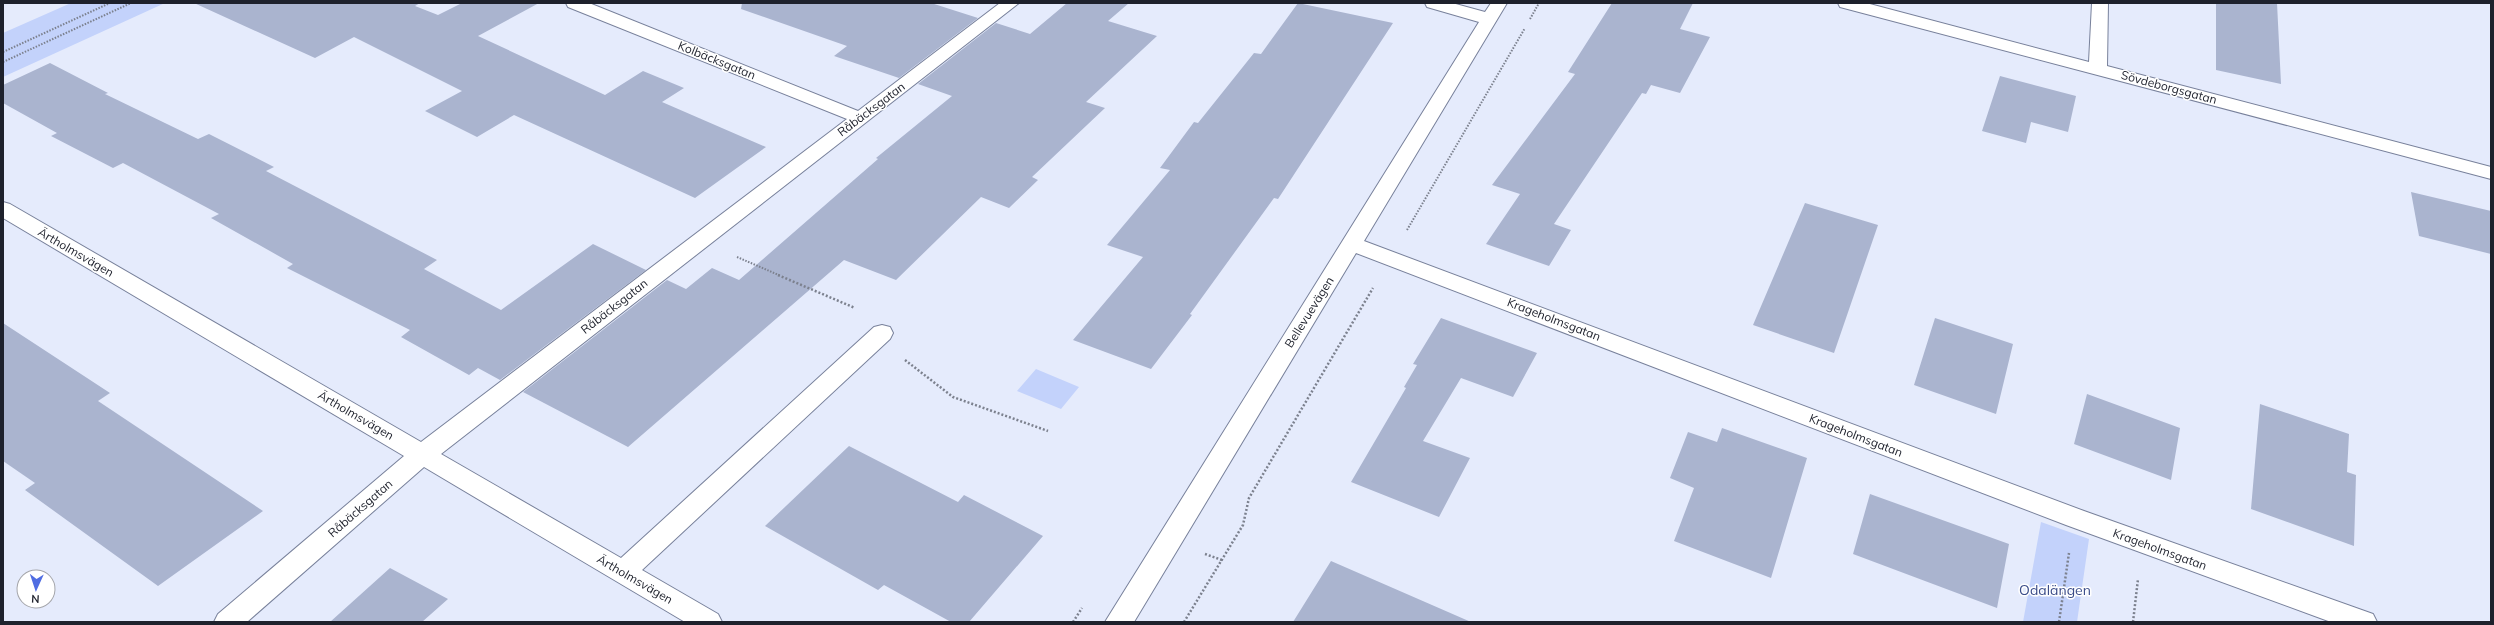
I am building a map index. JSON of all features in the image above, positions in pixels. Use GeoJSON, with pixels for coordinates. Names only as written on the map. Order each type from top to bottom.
{"type":"FeatureCollection","features":[{"type":"Feature","properties":{"kind":"street","name":"Kolbäcksgatan"},"geometry":{"type":"LineString","coordinates":[[574,3],[860,118]]}},
{"type":"Feature","properties":{"kind":"street","name":"Råbäcksgatan"},"geometry":{"type":"LineString","coordinates":[[228,622],[423,454],[1011,3]]}},
{"type":"Feature","properties":{"kind":"street"},"geometry":{"type":"LineString","coordinates":[[1433,3],[1494,11]]}},
{"type":"Feature","properties":{"kind":"street","name":"Sövdeborgsgatan"},"geometry":{"type":"LineString","coordinates":[[1846,3],[2098,68],[2491,173]]}},
{"type":"Feature","properties":{"kind":"street"},"geometry":{"type":"LineString","coordinates":[[2098,68],[2100,3]]}},
{"type":"Feature","properties":{"kind":"street","name":"Bellevuevägen"},"geometry":{"type":"LineString","coordinates":[[1119,622],[1494,11]]}},
{"type":"Feature","properties":{"kind":"street","name":"Ärtholmsvägen"},"geometry":{"type":"LineString","coordinates":[[3,209],[708,622]]}},
{"type":"Feature","properties":{"kind":"street","name":"Krageholmsgatan"},"geometry":{"type":"LineString","coordinates":[[1351,244],[2075,518],[2363,622]]}},
{"type":"Feature","properties":{"kind":"street"},"geometry":{"type":"LineString","coordinates":[[623,572],[882,333]]}},
{"type":"Feature","properties":{"kind":"path"},"geometry":{"type":"LineString","coordinates":[[3,52],[110,3]]}},
{"type":"Feature","properties":{"kind":"path"},"geometry":{"type":"LineString","coordinates":[[3,62],[131,3]]}},
{"type":"Feature","properties":{"kind":"path"},"geometry":{"type":"LineString","coordinates":[[1184,622],[1243,525],[1249,498],[1391,258],[1539,3]]}},
{"type":"Feature","properties":{"kind":"path"},"geometry":{"type":"LineString","coordinates":[[2059,622],[2075,518]]}},
{"type":"Feature","properties":{"kind":"path"},"geometry":{"type":"LineString","coordinates":[[2134,622],[2142,542]]}},
{"type":"Feature","properties":{"kind":"path"},"geometry":{"type":"LineString","coordinates":[[1206,554],[1222,560]]}},
{"type":"Feature","properties":{"kind":"green space"},"geometry":{"type":"Polygon","coordinates":[[[71,3],[165,3],[3,77],[3,33],[71,3]]]}},
{"type":"Feature","properties":{"kind":"green space"},"geometry":{"type":"Polygon","coordinates":[[[1036,369],[1079,387],[1061,409],[1017,391],[1036,369]]]}},
{"type":"Feature","properties":{"kind":"green space","name":"Odalängen"},"geometry":{"type":"Polygon","coordinates":[[[2041,522],[2089,539],[2077,622],[2023,622],[2041,522]]]}},
{"type":"Feature","properties":{"kind":"building"},"geometry":{"type":"Polygon","coordinates":[[[194,3],[420,3],[415,6],[438,15],[462,3],[539,3],[478,36],[605,95],[643,71],[684,88],[662,102],[766,147],[695,198],[514,115],[477,137],[425,111],[462,91],[354,37],[315,58],[194,3]]]}},
{"type":"Feature","properties":{"kind":"building"},"geometry":{"type":"Polygon","coordinates":[[[742,3],[931,3],[978,18],[899,78],[834,56],[847,46],[741,9],[742,3]]]}},
{"type":"Feature","properties":{"kind":"building"},"geometry":{"type":"Polygon","coordinates":[[[1067,3],[1129,3],[1108,21],[1157,36],[1086,102],[1105,108],[1032,177],[1038,180],[1009,208],[981,197],[896,280],[844,260],[628,447],[523,392],[667,280],[686,289],[712,268],[739,280],[878,159],[876,158],[952,96],[918,84],[996,23],[1030,34],[1067,3]]]}},
{"type":"Feature","properties":{"kind":"building"},"geometry":{"type":"Polygon","coordinates":[[[1298,3],[1393,23],[1278,199],[1274,198],[1190,314],[1192,315],[1151,369],[1073,340],[1143,257],[1107,245],[1170,170],[1160,168],[1194,122],[1198,123],[1254,53],[1261,54],[1298,3]]]}},
{"type":"Feature","properties":{"kind":"building"},"geometry":{"type":"Polygon","coordinates":[[[1612,3],[1693,3],[1680,29],[1710,37],[1680,93],[1651,85],[1646,94],[1642,93],[1554,224],[1571,230],[1549,266],[1486,244],[1520,194],[1492,185],[1575,74],[1568,72],[1612,3]]]}},
{"type":"Feature","properties":{"kind":"building"},"geometry":{"type":"Polygon","coordinates":[[[2216,3],[2277,3],[2281,84],[2216,70],[2216,3]]]}},
{"type":"Feature","properties":{"kind":"building"},"geometry":{"type":"Polygon","coordinates":[[[50,63],[108,93],[105,94],[198,139],[209,134],[274,167],[266,171],[437,260],[424,269],[501,310],[593,244],[646,270],[500,380],[478,368],[469,375],[401,337],[410,330],[287,268],[293,264],[211,218],[219,214],[123,163],[113,168],[51,136],[57,133],[3,103],[3,85],[50,63]]]}},
{"type":"Feature","properties":{"kind":"building"},"geometry":{"type":"Polygon","coordinates":[[[2000,76],[2076,96],[2068,132],[2031,122],[2026,143],[1982,131],[2000,76]]]}},
{"type":"Feature","properties":{"kind":"building"},"geometry":{"type":"Polygon","coordinates":[[[2411,192],[2491,211],[2491,254],[2419,236],[2411,192]]]}},
{"type":"Feature","properties":{"kind":"building"},"geometry":{"type":"Polygon","coordinates":[[[1805,203],[1878,225],[1834,353],[1753,325],[1805,203]]]}},
{"type":"Feature","properties":{"kind":"building"},"geometry":{"type":"Polygon","coordinates":[[[1441,318],[1537,353],[1513,397],[1461,378],[1423,441],[1470,458],[1439,517],[1351,482],[1406,388],[1404,387],[1417,365],[1413,364],[1441,318]]]}},
{"type":"Feature","properties":{"kind":"building"},"geometry":{"type":"Polygon","coordinates":[[[1935,318],[2013,344],[1996,414],[1914,385],[1935,318]]]}},
{"type":"Feature","properties":{"kind":"building"},"geometry":{"type":"Polygon","coordinates":[[[3,323],[110,393],[98,401],[263,511],[158,586],[25,490],[35,483],[3,461],[3,323]]]}},
{"type":"Feature","properties":{"kind":"building"},"geometry":{"type":"Polygon","coordinates":[[[2087,394],[2180,428],[2171,480],[2074,444],[2087,394]]]}},
{"type":"Feature","properties":{"kind":"building"},"geometry":{"type":"Polygon","coordinates":[[[2260,404],[2349,434],[2347,472],[2356,475],[2354,546],[2251,509],[2260,404]]]}},
{"type":"Feature","properties":{"kind":"building"},"geometry":{"type":"Polygon","coordinates":[[[1722,428],[1807,458],[1771,578],[1674,541],[1694,488],[1670,478],[1688,432],[1717,442],[1722,428]]]}},
{"type":"Feature","properties":{"kind":"building"},"geometry":{"type":"Polygon","coordinates":[[[849,446],[958,502],[964,495],[1043,536],[969,622],[951,622],[884,585],[878,590],[765,526],[849,446]]]}},
{"type":"Feature","properties":{"kind":"building"},"geometry":{"type":"Polygon","coordinates":[[[1870,494],[2009,544],[1997,608],[1853,554],[1870,494]]]}},
{"type":"Feature","properties":{"kind":"building"},"geometry":{"type":"Polygon","coordinates":[[[1331,561],[1471,622],[1293,622],[1331,561]]]}},
{"type":"Feature","properties":{"kind":"building"},"geometry":{"type":"Polygon","coordinates":[[[390,568],[448,599],[422,622],[330,622],[390,568]]]}}]}
